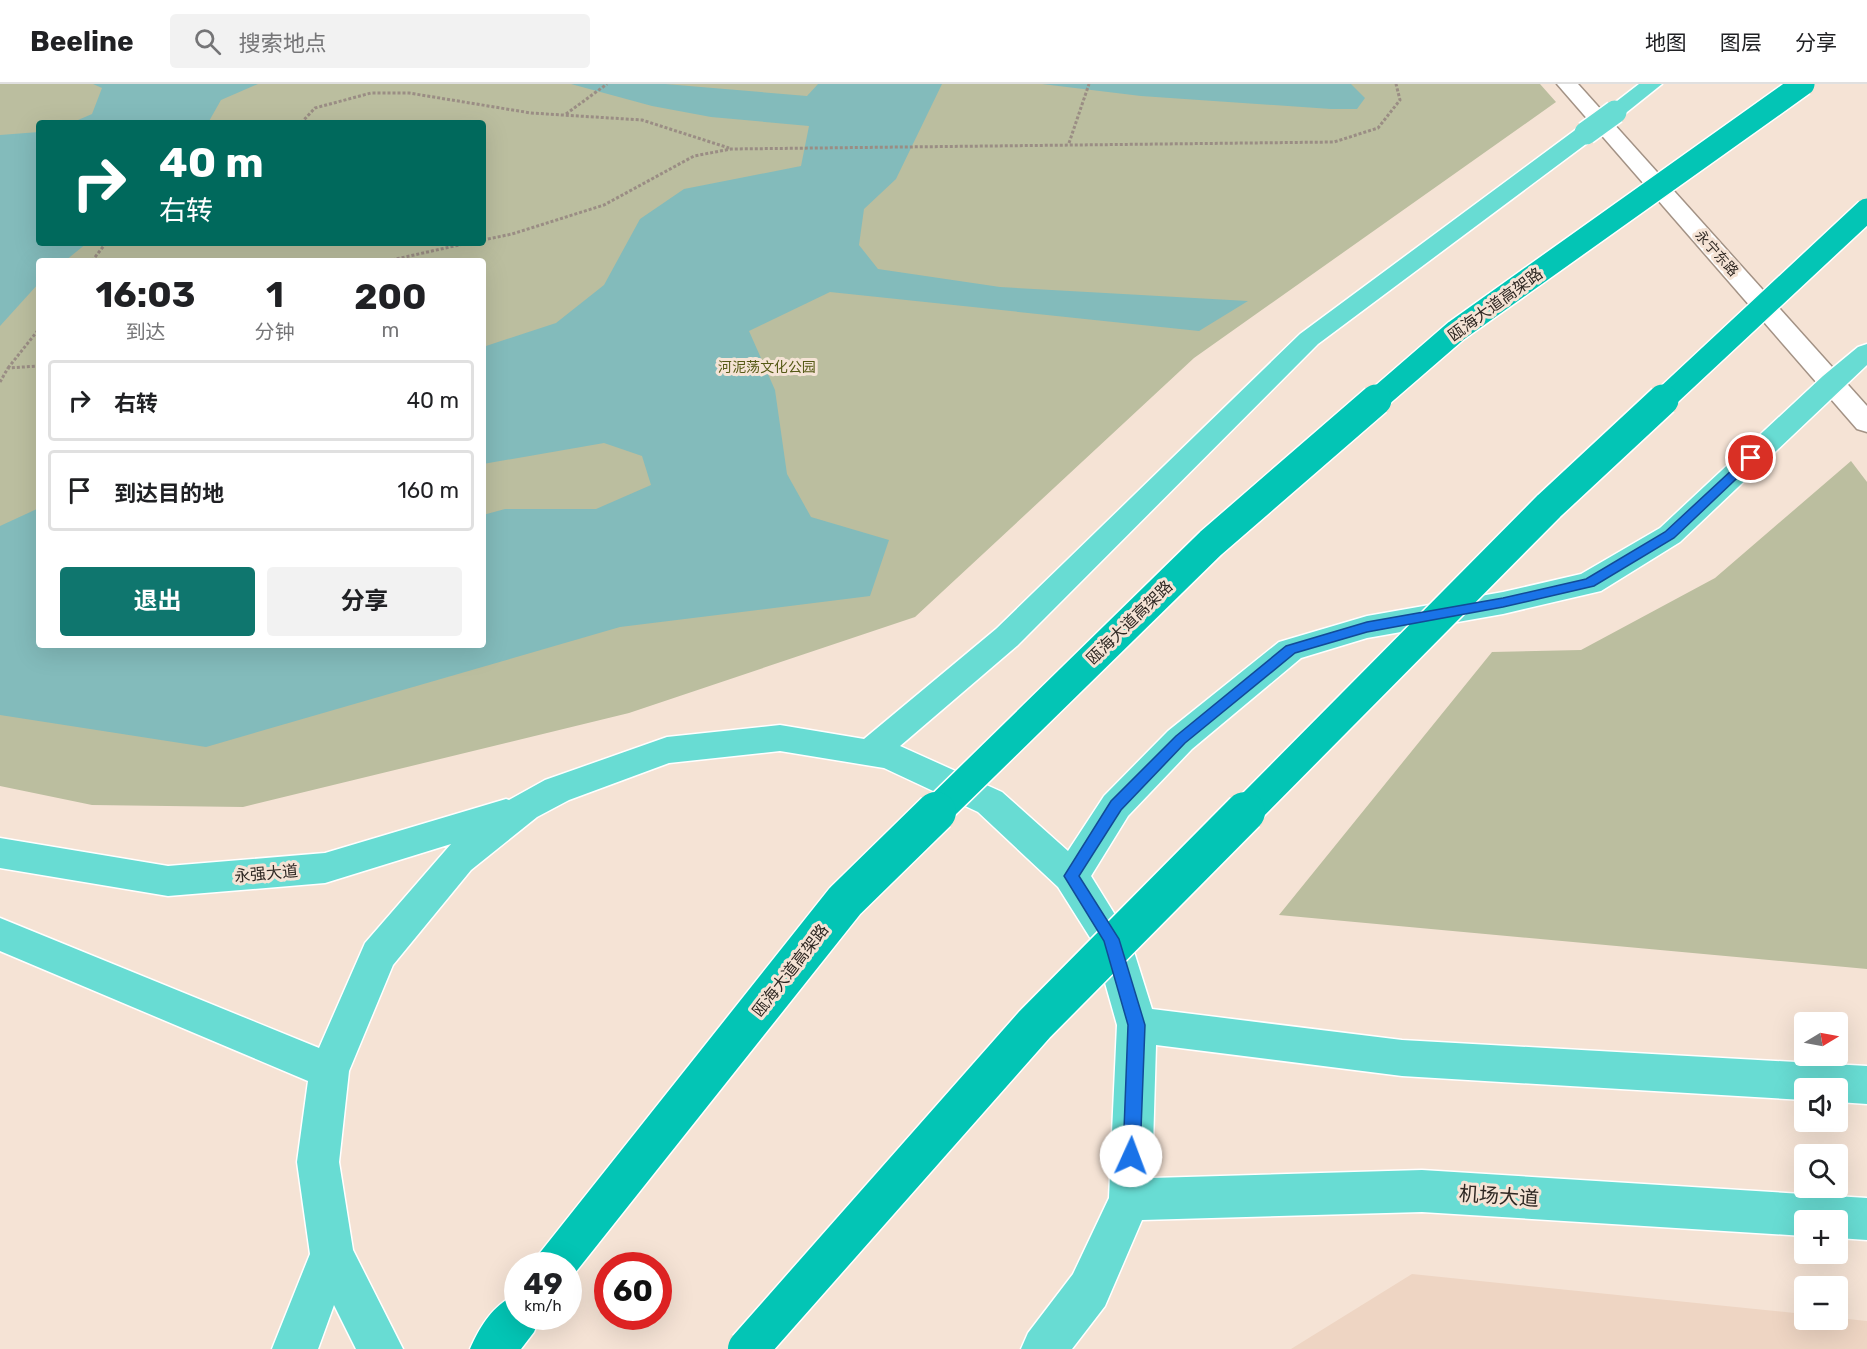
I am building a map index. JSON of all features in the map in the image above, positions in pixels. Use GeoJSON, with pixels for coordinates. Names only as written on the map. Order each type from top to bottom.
{"type":"FeatureCollection","features":[{"type":"Feature","properties":{"kind":"highway","name":"瓯海大道高架路"},"geometry":{"type":"LineString","coordinates":[[566,1252],[845,901],[1210,543],[1456,331],[1803,84]]}},
{"type":"Feature","properties":{"kind":"highway"},"geometry":{"type":"LineString","coordinates":[[748,1349],[1035,1024],[1549,506],[1867,210]]}},
{"type":"Feature","properties":{"kind":"highway"},"geometry":{"type":"LineString","coordinates":[[493,1349],[507,1330]]}},
{"type":"Feature","properties":{"kind":"main road"},"geometry":{"type":"LineString","coordinates":[[872,751],[1007,637],[1309,339],[1652,84]]}},
{"type":"Feature","properties":{"kind":"main road"},"geometry":{"type":"LineString","coordinates":[[1071,876],[1116,806],[1180,740],[1290,650],[1367,627],[1503,603],[1590,583],[1670,535],[1832,382],[1867,352]]}},
{"type":"Feature","properties":{"kind":"main road"},"geometry":{"type":"LineString","coordinates":[[380,1349],[332,1254],[318,1162],[329,1071],[378,954],[458,859],[525,807],[557,790],[667,750],[780,738],[872,751],[890,756],[990,802],[1071,876],[1111,939],[1137,1025],[1130,1199],[1089,1290],[1044,1349]]}},
{"type":"Feature","properties":{"kind":"main road","name":"永强大道"},"geometry":{"type":"LineString","coordinates":[[0,853],[168,881],[325,868],[525,807]]}},
{"type":"Feature","properties":{"kind":"main road"},"geometry":{"type":"LineString","coordinates":[[0,934],[329,1071]]}},
{"type":"Feature","properties":{"kind":"main road"},"geometry":{"type":"LineString","coordinates":[[1137,1025],[1402,1058],[1867,1085]]}},
{"type":"Feature","properties":{"kind":"main road","name":"机场大道"},"geometry":{"type":"LineString","coordinates":[[1130,1199],[1422,1191],[1867,1219]]}},
{"type":"Feature","properties":{"kind":"main road"},"geometry":{"type":"LineString","coordinates":[[295,1349],[332,1254]]}},
{"type":"Feature","properties":{"kind":"street","name":"永宁东路"},"geometry":{"type":"LineString","coordinates":[[1567,84],[1867,423]]}},
{"type":"Feature","properties":{"kind":"path"},"geometry":{"type":"LineString","coordinates":[[566,115],[607,84]]}},
{"type":"Feature","properties":{"kind":"path"},"geometry":{"type":"LineString","coordinates":[[1069,143],[1089,84]]}},
{"type":"Feature","properties":{"kind":"path"},"geometry":{"type":"LineString","coordinates":[[486,239],[512,234],[604,205],[694,156],[731,149],[1069,143],[1334,142],[1378,128],[1400,100],[1396,84]]}},
{"type":"Feature","properties":{"kind":"path"},"geometry":{"type":"LineString","coordinates":[[304,120],[315,108],[371,93],[408,93],[531,113],[642,120],[731,149]]}},
{"type":"Feature","properties":{"kind":"path"},"geometry":{"type":"LineString","coordinates":[[94,258],[104,246]]}},
{"type":"Feature","properties":{"kind":"path"},"geometry":{"type":"LineString","coordinates":[[400,258],[454,246]]}},
{"type":"Feature","properties":{"kind":"path"},"geometry":{"type":"LineString","coordinates":[[0,382],[8,368],[36,333]]}},
{"type":"Feature","properties":{"kind":"path"},"geometry":{"type":"LineString","coordinates":[[8,368],[36,366]]}},
{"type":"Feature","properties":{"kind":"shaded area"},"geometry":{"type":"Polygon","coordinates":[[[1412,1274],[1794,1313],[1794,1330],[1848,1330],[1848,1319],[1867,1321],[1867,1349],[1291,1349],[1412,1274]]]}},
{"type":"Feature","properties":{"kind":"green space","name":"河泥荡文化公园"},"geometry":{"type":"Polygon","coordinates":[[[0,84],[1540,84],[1556,102],[1194,358],[915,617],[629,713],[243,807],[92,805],[0,786],[0,84]]]}},
{"type":"Feature","properties":{"kind":"green space"},"geometry":{"type":"Polygon","coordinates":[[[1851,461],[1867,482],[1867,969],[1279,915],[1492,652],[1581,650],[1715,578],[1851,461]]]}},
{"type":"Feature","properties":{"kind":"water"},"geometry":{"type":"Polygon","coordinates":[[[93,84],[258,84],[221,100],[210,120],[78,120],[92,114],[102,88],[93,84]]]}},
{"type":"Feature","properties":{"kind":"water"},"geometry":{"type":"Polygon","coordinates":[[[571,84],[665,84],[807,96],[818,84],[942,84],[896,179],[864,209],[859,245],[878,269],[1000,287],[1248,301],[1199,331],[830,292],[749,331],[775,390],[787,474],[811,517],[889,540],[870,596],[620,627],[206,747],[0,715],[0,526],[36,509],[36,648],[486,648],[486,514],[505,509],[596,509],[651,485],[642,456],[604,443],[486,463],[486,346],[556,323],[604,285],[640,219],[684,189],[801,166],[809,126],[711,117],[652,106],[571,84]]]}},
{"type":"Feature","properties":{"kind":"water"},"geometry":{"type":"Polygon","coordinates":[[[1042,84],[1351,84],[1365,98],[1357,109],[1331,109],[1141,96],[1042,84]]]}},
{"type":"Feature","properties":{"kind":"water"},"geometry":{"type":"Polygon","coordinates":[[[36,132],[36,246],[83,246],[69,258],[36,258],[36,286],[0,326],[0,135],[36,132]]]}},
{"type":"Feature","properties":{"kind":"route"},"geometry":{"type":"LineString","coordinates":[[1131,1156],[1137,1025],[1111,939],[1071,876],[1116,806],[1180,740],[1290,650],[1367,627],[1503,603],[1590,583],[1670,535],[1751,458]]}}]}
